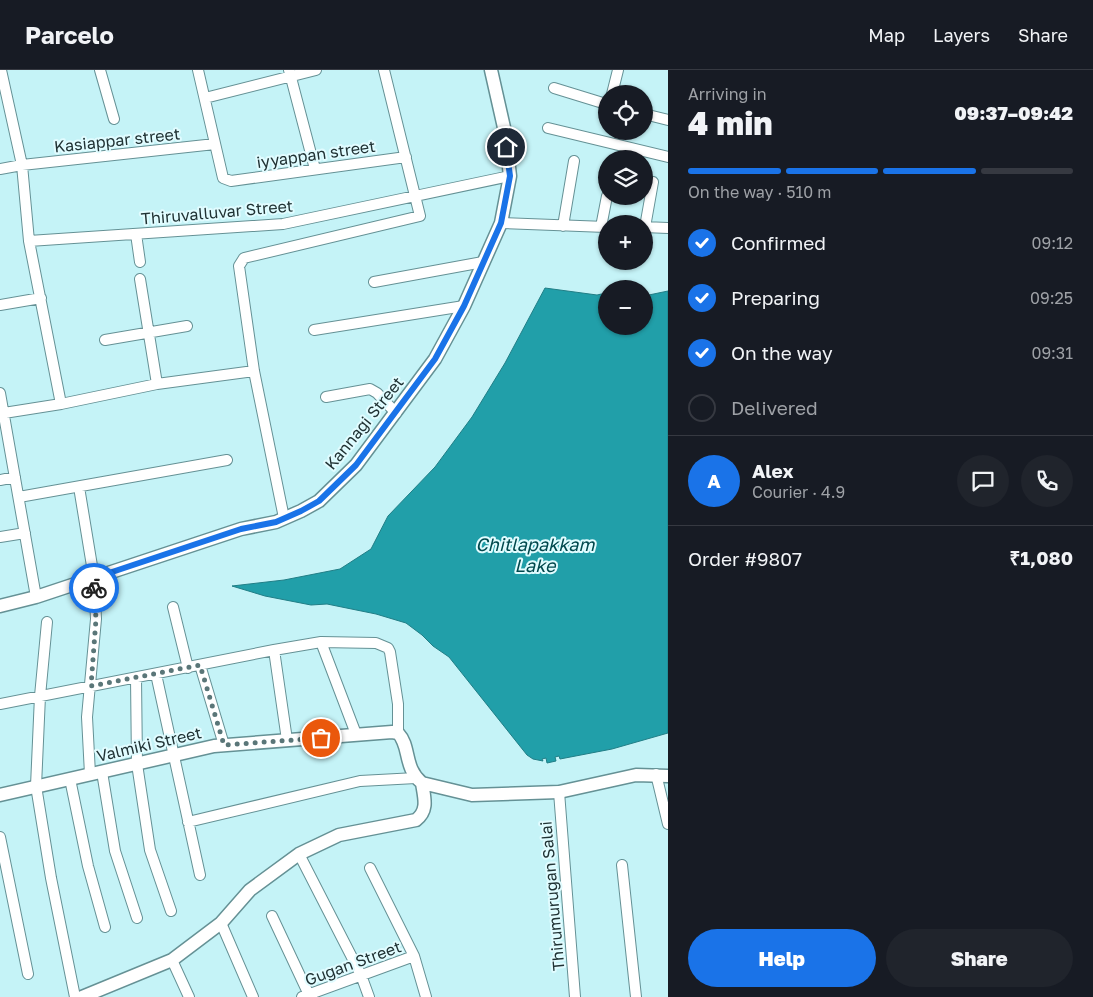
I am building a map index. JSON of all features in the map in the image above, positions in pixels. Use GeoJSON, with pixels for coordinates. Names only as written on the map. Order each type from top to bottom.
{"type":"FeatureCollection","features":[{"type":"Feature","properties":{"kind":"street"},"geometry":{"type":"LineString","coordinates":[[1,70],[22,165],[29,241],[61,404]]}},
{"type":"Feature","properties":{"kind":"street"},"geometry":{"type":"LineString","coordinates":[[100,70],[114,119]]}},
{"type":"Feature","properties":{"kind":"street"},"geometry":{"type":"LineString","coordinates":[[198,70],[215,144]]}},
{"type":"Feature","properties":{"kind":"street"},"geometry":{"type":"LineString","coordinates":[[205,98],[290,74],[316,70]]}},
{"type":"Feature","properties":{"kind":"street"},"geometry":{"type":"LineString","coordinates":[[284,518],[254,371],[239,266],[244,258],[420,216],[384,70]]}},
{"type":"Feature","properties":{"kind":"street","name":"Kannagi Street"},"geometry":{"type":"LineString","coordinates":[[0,606],[36,597],[241,529],[276,522],[319,501],[356,465],[435,359],[464,306],[501,223],[510,176],[505,132],[491,70]]}},
{"type":"Feature","properties":{"kind":"street"},"geometry":{"type":"LineString","coordinates":[[614,85],[618,70]]}},
{"type":"Feature","properties":{"kind":"street"},"geometry":{"type":"LineString","coordinates":[[290,74],[315,169]]}},
{"type":"Feature","properties":{"kind":"street"},"geometry":{"type":"LineString","coordinates":[[554,88],[598,102]]}},
{"type":"Feature","properties":{"kind":"street"},"geometry":{"type":"LineString","coordinates":[[653,116],[668,120]]}},
{"type":"Feature","properties":{"kind":"street"},"geometry":{"type":"LineString","coordinates":[[548,128],[668,157]]}},
{"type":"Feature","properties":{"kind":"street","name":"Kasiappar street"},"geometry":{"type":"LineString","coordinates":[[0,169],[215,144]]}},
{"type":"Feature","properties":{"kind":"street","name":"iyyappan street"},"geometry":{"type":"LineString","coordinates":[[215,144],[223,178],[231,181],[406,157]]}},
{"type":"Feature","properties":{"kind":"street"},"geometry":{"type":"LineString","coordinates":[[563,226],[574,161]]}},
{"type":"Feature","properties":{"kind":"street","name":"Thiruvalluvar Street"},"geometry":{"type":"LineString","coordinates":[[29,241],[283,224],[510,176]]}},
{"type":"Feature","properties":{"kind":"street"},"geometry":{"type":"LineString","coordinates":[[501,223],[598,227]]}},
{"type":"Feature","properties":{"kind":"street"},"geometry":{"type":"LineString","coordinates":[[653,227],[668,228]]}},
{"type":"Feature","properties":{"kind":"street"},"geometry":{"type":"LineString","coordinates":[[136,234],[140,262]]}},
{"type":"Feature","properties":{"kind":"street"},"geometry":{"type":"LineString","coordinates":[[374,282],[483,262]]}},
{"type":"Feature","properties":{"kind":"street"},"geometry":{"type":"LineString","coordinates":[[140,279],[157,384]]}},
{"type":"Feature","properties":{"kind":"street"},"geometry":{"type":"LineString","coordinates":[[0,305],[41,298]]}},
{"type":"Feature","properties":{"kind":"street"},"geometry":{"type":"LineString","coordinates":[[314,330],[464,306]]}},
{"type":"Feature","properties":{"kind":"street"},"geometry":{"type":"LineString","coordinates":[[105,340],[188,326]]}},
{"type":"Feature","properties":{"kind":"street"},"geometry":{"type":"LineString","coordinates":[[4,413],[61,404],[157,384],[254,371]]}},
{"type":"Feature","properties":{"kind":"street"},"geometry":{"type":"LineString","coordinates":[[326,397],[370,389],[377,393],[396,413]]}},
{"type":"Feature","properties":{"kind":"street"},"geometry":{"type":"LineString","coordinates":[[0,393],[36,597]]}},
{"type":"Feature","properties":{"kind":"street"},"geometry":{"type":"LineString","coordinates":[[19,497],[227,460]]}},
{"type":"Feature","properties":{"kind":"street"},"geometry":{"type":"LineString","coordinates":[[0,480],[15,477]]}},
{"type":"Feature","properties":{"kind":"street"},"geometry":{"type":"LineString","coordinates":[[79,487],[94,578],[96,619],[87,717],[96,773],[114,851],[137,918]]}},
{"type":"Feature","properties":{"kind":"street"},"geometry":{"type":"LineString","coordinates":[[0,537],[25,533]]}},
{"type":"Feature","properties":{"kind":"street"},"geometry":{"type":"LineString","coordinates":[[173,607],[188,668]]}},
{"type":"Feature","properties":{"kind":"street"},"geometry":{"type":"LineString","coordinates":[[47,622],[40,696],[36,786],[51,878],[75,997]]}},
{"type":"Feature","properties":{"kind":"street"},"geometry":{"type":"LineString","coordinates":[[0,704],[321,642],[376,643],[388,648],[390,652],[398,704],[398,733],[404,739],[410,767],[419,781],[425,806],[424,813],[416,820],[339,835],[299,854],[250,890],[221,923],[172,960],[82,997]]}},
{"type":"Feature","properties":{"kind":"street"},"geometry":{"type":"LineString","coordinates":[[321,642],[356,734]]}},
{"type":"Feature","properties":{"kind":"street"},"geometry":{"type":"LineString","coordinates":[[274,650],[287,740]]}},
{"type":"Feature","properties":{"kind":"street"},"geometry":{"type":"LineString","coordinates":[[200,665],[224,745]]}},
{"type":"Feature","properties":{"kind":"street"},"geometry":{"type":"LineString","coordinates":[[156,674],[200,875]]}},
{"type":"Feature","properties":{"kind":"street"},"geometry":{"type":"LineString","coordinates":[[136,678],[137,764],[150,850],[171,911]]}},
{"type":"Feature","properties":{"kind":"street","name":"Valmiki Street"},"geometry":{"type":"LineString","coordinates":[[0,795],[224,745],[356,734],[398,733]]}},
{"type":"Feature","properties":{"kind":"street"},"geometry":{"type":"LineString","coordinates":[[188,822],[360,781],[419,781],[472,795],[559,792],[636,775],[662,775],[668,824]]}},
{"type":"Feature","properties":{"kind":"street"},"geometry":{"type":"LineString","coordinates":[[70,779],[88,866],[105,927]]}},
{"type":"Feature","properties":{"kind":"street","name":"Thirumurugan Salai"},"geometry":{"type":"LineString","coordinates":[[559,792],[575,997]]}},
{"type":"Feature","properties":{"kind":"street"},"geometry":{"type":"LineString","coordinates":[[0,837],[28,974]]}},
{"type":"Feature","properties":{"kind":"street"},"geometry":{"type":"LineString","coordinates":[[299,854],[361,975],[369,997]]}},
{"type":"Feature","properties":{"kind":"street"},"geometry":{"type":"LineString","coordinates":[[622,865],[636,997]]}},
{"type":"Feature","properties":{"kind":"street"},"geometry":{"type":"LineString","coordinates":[[370,868],[414,956],[426,997]]}},
{"type":"Feature","properties":{"kind":"street"},"geometry":{"type":"LineString","coordinates":[[272,916],[307,996]]}},
{"type":"Feature","properties":{"kind":"street"},"geometry":{"type":"LineString","coordinates":[[221,923],[253,997]]}},
{"type":"Feature","properties":{"kind":"street","name":"Gugan Street"},"geometry":{"type":"LineString","coordinates":[[307,996],[414,956]]}},
{"type":"Feature","properties":{"kind":"street"},"geometry":{"type":"LineString","coordinates":[[172,960],[189,997]]}},
{"type":"Feature","properties":{"kind":"water","name":"Chitlapakkam Lake"},"geometry":{"type":"Polygon","coordinates":[[[545,288],[598,295],[598,335],[653,335],[653,294],[668,291],[668,733],[612,749],[560,759],[559,756],[555,757],[556,761],[547,763],[546,758],[542,759],[543,761],[533,759],[527,755],[449,657],[406,623],[376,614],[327,604],[311,605],[265,596],[232,586],[284,580],[340,569],[371,549],[388,516],[435,467],[472,417],[505,363],[545,288]]]}},
{"type":"Feature","properties":{"kind":"way so far"},"geometry":{"type":"LineString","coordinates":[[94,588],[96,619],[91,686],[200,665],[224,745],[321,738]]}},
{"type":"Feature","properties":{"kind":"route"},"geometry":{"type":"LineString","coordinates":[[94,588],[94,578],[241,529],[276,522],[301,511],[319,501],[356,465],[435,359],[464,306],[501,223],[510,176],[506,147]]}}]}
